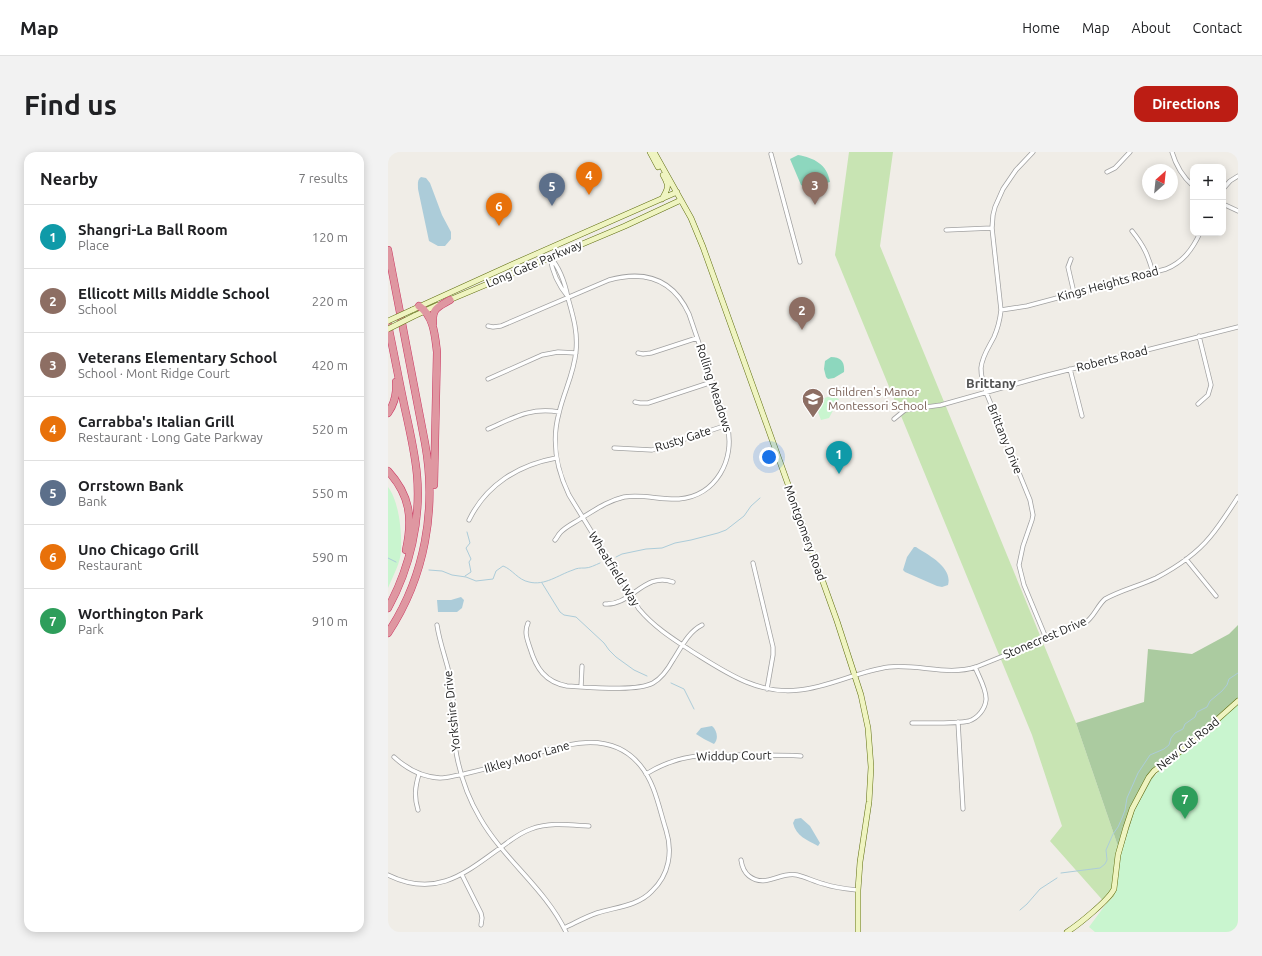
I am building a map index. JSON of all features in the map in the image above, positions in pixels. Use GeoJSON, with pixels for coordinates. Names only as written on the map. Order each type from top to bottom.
{"type":"FeatureCollection","features":[{"type":"Feature","properties":{"kind":"highway"},"geometry":{"type":"LineString","coordinates":[[388,250],[428,460],[430,491],[425,541],[416,576],[402,610],[388,633]]}},
{"type":"Feature","properties":{"kind":"highway"},"geometry":{"type":"LineString","coordinates":[[428,520],[433,500],[437,352],[432,315],[434,311],[450,300]]}},
{"type":"Feature","properties":{"kind":"highway"},"geometry":{"type":"LineString","coordinates":[[423,308],[433,327]]}},
{"type":"Feature","properties":{"kind":"highway"},"geometry":{"type":"LineString","coordinates":[[388,326],[412,445],[418,491],[417,519],[410,554],[388,608]]}},
{"type":"Feature","properties":{"kind":"highway"},"geometry":{"type":"LineString","coordinates":[[388,413],[393,406],[397,391],[392,344]]}},
{"type":"Feature","properties":{"kind":"highway"},"geometry":{"type":"LineString","coordinates":[[388,471],[401,487],[406,498],[410,524],[405,552],[388,603]]}},
{"type":"Feature","properties":{"kind":"street"},"geometry":{"type":"LineString","coordinates":[[650,152],[668,186],[668,190],[662,199]]}},
{"type":"Feature","properties":{"kind":"street","name":"Montgomery Road"},"geometry":{"type":"LineString","coordinates":[[654,152],[677,192],[698,232],[704,247],[837,621],[861,695],[868,728],[871,766],[869,802],[862,845],[858,890],[858,932]]}},
{"type":"Feature","properties":{"kind":"street","name":"Brittany Drive"},"geometry":{"type":"LineString","coordinates":[[1032,152],[1016,170],[1003,189],[995,207],[992,228],[1001,310],[998,328],[986,351],[981,367],[983,384],[1032,508],[1032,520],[1022,546],[1019,565],[1022,579],[1046,638]]}},
{"type":"Feature","properties":{"kind":"street"},"geometry":{"type":"LineString","coordinates":[[1107,172],[1115,168],[1130,152]]}},
{"type":"Feature","properties":{"kind":"street"},"geometry":{"type":"LineString","coordinates":[[1172,152],[1183,176],[1190,183]]}},
{"type":"Feature","properties":{"kind":"street"},"geometry":{"type":"LineString","coordinates":[[771,154],[800,262]]}},
{"type":"Feature","properties":{"kind":"street"},"geometry":{"type":"LineString","coordinates":[[1226,186],[1238,176]]}},
{"type":"Feature","properties":{"kind":"street","name":"Long Gate Parkway"},"geometry":{"type":"LineString","coordinates":[[388,329],[414,316],[423,308],[534,255],[677,192]]}},
{"type":"Feature","properties":{"kind":"street","name":"Long Gate Parkway"},"geometry":{"type":"LineString","coordinates":[[388,321],[412,310],[450,300],[552,254],[560,253],[625,226],[681,200]]}},
{"type":"Feature","properties":{"kind":"street"},"geometry":{"type":"LineString","coordinates":[[1226,205],[1238,211]]}},
{"type":"Feature","properties":{"kind":"street"},"geometry":{"type":"LineString","coordinates":[[946,230],[992,228]]}},
{"type":"Feature","properties":{"kind":"street"},"geometry":{"type":"LineString","coordinates":[[1132,231],[1146,250],[1153,273]]}},
{"type":"Feature","properties":{"kind":"street","name":"Kings Heights Road"},"geometry":{"type":"LineString","coordinates":[[1001,310],[1027,306],[1153,273],[1174,266],[1190,252],[1198,236]]}},
{"type":"Feature","properties":{"kind":"street"},"geometry":{"type":"LineString","coordinates":[[534,255],[552,254],[558,245]]}},
{"type":"Feature","properties":{"kind":"street"},"geometry":{"type":"LineString","coordinates":[[537,262],[544,255],[547,249],[552,254]]}},
{"type":"Feature","properties":{"kind":"street","name":"Wheatfield Way"},"geometry":{"type":"LineString","coordinates":[[552,254],[551,265],[562,290],[568,298],[576,327],[576,353],[570,381],[559,412],[555,434],[556,458],[563,483],[569,495],[639,609],[653,624],[728,674],[742,681],[767,689],[797,691],[855,676]]}},
{"type":"Feature","properties":{"kind":"street"},"geometry":{"type":"LineString","coordinates":[[1071,259],[1068,267],[1074,293]]}},
{"type":"Feature","properties":{"kind":"street","name":"Rolling Meadows"},"geometry":{"type":"LineString","coordinates":[[488,326],[501,326],[610,280],[623,276],[639,275],[655,280],[669,288],[681,299],[689,314],[727,425],[730,441],[726,463],[718,478],[705,490],[697,495],[680,499],[643,496],[624,497],[603,504],[563,529],[556,540]]}},
{"type":"Feature","properties":{"kind":"street","name":"Roberts Road"},"geometry":{"type":"LineString","coordinates":[[894,419],[905,410],[942,405],[1070,369],[1238,326]]}},
{"type":"Feature","properties":{"kind":"street"},"geometry":{"type":"LineString","coordinates":[[1198,404],[1208,395],[1211,385],[1199,336]]}},
{"type":"Feature","properties":{"kind":"street"},"geometry":{"type":"LineString","coordinates":[[638,353],[651,353],[697,338]]}},
{"type":"Feature","properties":{"kind":"street"},"geometry":{"type":"LineString","coordinates":[[488,379],[542,355],[558,352],[576,353]]}},
{"type":"Feature","properties":{"kind":"street"},"geometry":{"type":"LineString","coordinates":[[1070,369],[1082,416]]}},
{"type":"Feature","properties":{"kind":"street"},"geometry":{"type":"LineString","coordinates":[[635,402],[648,403],[712,382]]}},
{"type":"Feature","properties":{"kind":"street"},"geometry":{"type":"LineString","coordinates":[[488,429],[532,411],[549,410],[559,412]]}},
{"type":"Feature","properties":{"kind":"street","name":"Rusty Gate"},"geometry":{"type":"LineString","coordinates":[[614,448],[652,450],[727,425]]}},
{"type":"Feature","properties":{"kind":"street"},"geometry":{"type":"LineString","coordinates":[[469,520],[477,506],[490,490],[507,476],[525,466],[543,460],[556,458]]}},
{"type":"Feature","properties":{"kind":"street","name":"Stonecrest Drive"},"geometry":{"type":"LineString","coordinates":[[855,676],[869,671],[891,667],[913,667],[954,671],[966,670],[1085,623],[1093,616],[1105,599],[1157,577],[1196,551],[1210,537],[1238,497]]}},
{"type":"Feature","properties":{"kind":"street"},"geometry":{"type":"LineString","coordinates":[[1186,559],[1216,596]]}},
{"type":"Feature","properties":{"kind":"street"},"geometry":{"type":"LineString","coordinates":[[753,563],[773,647],[767,689]]}},
{"type":"Feature","properties":{"kind":"street"},"geometry":{"type":"LineString","coordinates":[[605,604],[614,604],[654,581],[666,579],[673,582]]}},
{"type":"Feature","properties":{"kind":"street"},"geometry":{"type":"LineString","coordinates":[[528,623],[526,628],[526,637],[534,661],[542,674],[548,678],[560,685],[634,688],[648,685],[665,673],[691,632],[702,624]]}},
{"type":"Feature","properties":{"kind":"street","name":"Yorkshire Drive"},"geometry":{"type":"LineString","coordinates":[[437,625],[450,670],[453,690],[454,738],[458,761],[473,805],[490,834],[542,894],[565,930]]}},
{"type":"Feature","properties":{"kind":"street"},"geometry":{"type":"LineString","coordinates":[[581,687],[582,666]]}},
{"type":"Feature","properties":{"kind":"street"},"geometry":{"type":"LineString","coordinates":[[912,723],[969,721],[982,711],[986,700],[986,694],[975,667]]}},
{"type":"Feature","properties":{"kind":"street","name":"New Cut Road"},"geometry":{"type":"LineString","coordinates":[[1067,932],[1075,930],[1112,894],[1114,889],[1118,855],[1126,827],[1132,809],[1149,777],[1154,771],[1190,744],[1238,701]]}},
{"type":"Feature","properties":{"kind":"street"},"geometry":{"type":"LineString","coordinates":[[958,722],[963,809]]}},
{"type":"Feature","properties":{"kind":"street","name":"Ilkley Moor Lane"},"geometry":{"type":"LineString","coordinates":[[394,757],[405,767],[419,774],[440,778],[494,767],[556,747],[582,742],[602,743],[621,749],[635,760],[646,774],[654,792],[669,842],[669,859],[663,876],[653,891],[642,899],[587,917],[565,930]]}},
{"type":"Feature","properties":{"kind":"street","name":"Widdup Court"},"geometry":{"type":"LineString","coordinates":[[646,774],[657,767],[674,761],[700,755],[801,756]]}},
{"type":"Feature","properties":{"kind":"street"},"geometry":{"type":"LineString","coordinates":[[418,810],[415,790],[419,774]]}},
{"type":"Feature","properties":{"kind":"street"},"geometry":{"type":"LineString","coordinates":[[388,875],[409,883],[428,884],[443,882],[462,875],[522,833],[539,827],[556,824],[589,826]]}},
{"type":"Feature","properties":{"kind":"street"},"geometry":{"type":"LineString","coordinates":[[741,860],[745,872],[753,879],[763,882],[792,875],[826,885],[858,890]]}},
{"type":"Feature","properties":{"kind":"street"},"geometry":{"type":"LineString","coordinates":[[462,875],[481,913],[481,925]]}},
{"type":"Feature","properties":{"kind":"green space"},"geometry":{"type":"Polygon","coordinates":[[[849,152],[893,152],[880,246],[1076,723],[1121,855],[1116,892],[1114,897],[1106,904],[1050,841],[1062,826],[1032,735],[835,255],[849,152]]]}},
{"type":"Feature","properties":{"kind":"green space"},"geometry":{"type":"Polygon","coordinates":[[[798,155],[814,160],[823,166],[830,182],[806,188],[801,185],[790,159],[798,155]]]}},
{"type":"Feature","properties":{"kind":"green space"},"geometry":{"type":"Polygon","coordinates":[[[831,357],[842,361],[844,365],[844,372],[834,378],[828,379],[824,369],[825,361],[831,357]]]}},
{"type":"Feature","properties":{"kind":"green space"},"geometry":{"type":"Polygon","coordinates":[[[831,396],[839,399],[829,418],[821,420],[814,401],[831,396]]]}},
{"type":"Feature","properties":{"kind":"green space"},"geometry":{"type":"Polygon","coordinates":[[[388,487],[395,500],[397,508],[400,526],[401,555],[388,588],[388,487]]]}},
{"type":"Feature","properties":{"kind":"green space"},"geometry":{"type":"Polygon","coordinates":[[[1238,625],[1238,704],[1192,746],[1156,773],[1135,810],[1121,855],[1076,723],[1144,702],[1148,649],[1192,654],[1229,634],[1238,625]]]}},
{"type":"Feature","properties":{"kind":"green space"},"geometry":{"type":"Polygon","coordinates":[[[1238,704],[1238,932],[1095,932],[1089,927],[1106,904],[1114,897],[1117,888],[1121,855],[1135,810],[1152,779],[1161,769],[1192,746],[1238,704]]]}},
{"type":"Feature","properties":{"kind":"water"},"geometry":{"type":"Polygon","coordinates":[[[421,177],[426,178],[430,183],[442,215],[451,232],[451,239],[445,246],[438,246],[429,241],[418,189],[418,181],[421,177]]]}},
{"type":"Feature","properties":{"kind":"water"},"geometry":{"type":"Polygon","coordinates":[[[914,547],[933,558],[943,567],[949,579],[948,585],[942,587],[937,586],[903,570],[907,557],[914,547]]]}},
{"type":"Feature","properties":{"kind":"water"},"geometry":{"type":"Polygon","coordinates":[[[461,597],[464,600],[462,608],[457,612],[438,612],[437,600],[451,600],[461,597]]]}},
{"type":"Feature","properties":{"kind":"water"},"geometry":{"type":"Polygon","coordinates":[[[712,726],[717,735],[716,742],[714,744],[696,734],[701,728],[712,726]]]}},
{"type":"Feature","properties":{"kind":"water"},"geometry":{"type":"Polygon","coordinates":[[[801,818],[810,826],[820,843],[818,846],[802,837],[794,827],[793,823],[795,819],[801,818]]]}},
{"type":"Feature","properties":{"kind":"waterway"},"geometry":{"type":"LineString","coordinates":[[616,557],[622,554],[646,549],[662,548],[675,543],[726,530],[744,516],[751,506],[760,498]]}},
{"type":"Feature","properties":{"kind":"waterway"},"geometry":{"type":"LineString","coordinates":[[465,576],[471,572],[469,562],[471,559],[466,548],[470,543],[467,532]]}},
{"type":"Feature","properties":{"kind":"waterway"},"geometry":{"type":"LineString","coordinates":[[388,558],[396,562]]}},
{"type":"Feature","properties":{"kind":"waterway"},"geometry":{"type":"LineString","coordinates":[[429,570],[442,571],[476,581],[493,579],[496,571],[503,566],[525,581],[541,583],[567,572],[579,568],[589,568],[600,563]]}},
{"type":"Feature","properties":{"kind":"waterway"},"geometry":{"type":"LineString","coordinates":[[542,583],[560,612],[564,615],[576,617],[604,643],[616,657],[634,670],[647,676]]}},
{"type":"Feature","properties":{"kind":"waterway"},"geometry":{"type":"LineString","coordinates":[[1061,873],[1100,868],[1105,864],[1107,860],[1106,850],[1122,818],[1127,798],[1138,773],[1150,755],[1164,749],[1169,745],[1171,738],[1175,733],[1183,729],[1185,724],[1195,717],[1197,712],[1207,707],[1210,701],[1227,685],[1229,679],[1238,673]]}},
{"type":"Feature","properties":{"kind":"waterway"},"geometry":{"type":"LineString","coordinates":[[671,683],[684,689],[694,709]]}},
{"type":"Feature","properties":{"kind":"waterway"},"geometry":{"type":"LineString","coordinates":[[1020,910],[1040,889],[1057,878]]}},
{"type":"Feature","properties":{"kind":"place","name":"Carrabba's Italian Grill"},"geometry":{"type":"Point","coordinates":[589,195]}},
{"type":"Feature","properties":{"kind":"place","name":"Veterans Elementary School"},"geometry":{"type":"Point","coordinates":[815,205]}},
{"type":"Feature","properties":{"kind":"place","name":"Orrstown Bank"},"geometry":{"type":"Point","coordinates":[552,206]}},
{"type":"Feature","properties":{"kind":"place","name":"Uno Chicago Grill"},"geometry":{"type":"Point","coordinates":[499,226]}},
{"type":"Feature","properties":{"kind":"place","name":"Ellicott Mills Middle School"},"geometry":{"type":"Point","coordinates":[802,330]}},
{"type":"Feature","properties":{"kind":"place","name":"Children's Manor Montessori School"},"geometry":{"type":"Point","coordinates":[813,418]}},
{"type":"Feature","properties":{"kind":"place","name":"Shangri-La Ball Room"},"geometry":{"type":"Point","coordinates":[839,474]}},
{"type":"Feature","properties":{"kind":"place","name":"Worthington Park"},"geometry":{"type":"Point","coordinates":[1185,819]}},
{"type":"Feature","properties":{"kind":"district","name":"Brittany"},"geometry":{"type":"Point","coordinates":[991,383]}}]}
